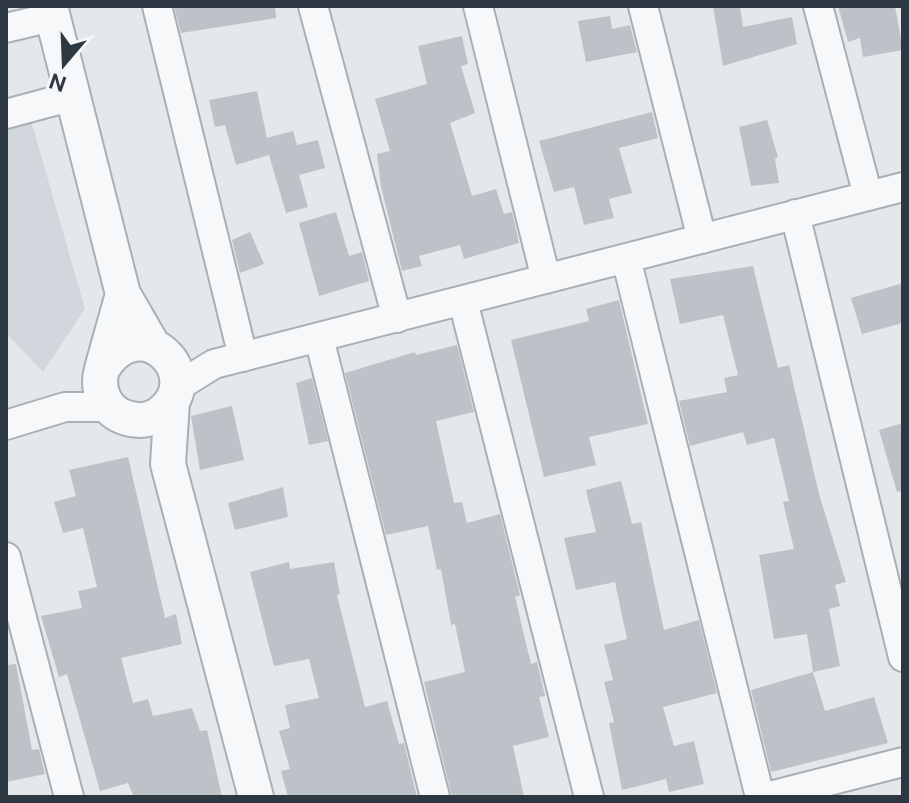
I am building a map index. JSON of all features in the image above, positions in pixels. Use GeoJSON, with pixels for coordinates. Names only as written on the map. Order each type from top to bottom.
{"type":"FeatureCollection","features":[{"type":"Feature","properties":{"kind":"street"},"geometry":{"type":"LineString","coordinates":[[157,6],[243,357]]}},
{"type":"Feature","properties":{"kind":"street"},"geometry":{"type":"LineString","coordinates":[[313,6],[397,318]]}},
{"type":"Feature","properties":{"kind":"street"},"geometry":{"type":"LineString","coordinates":[[478,6],[546,279]]}},
{"type":"Feature","properties":{"kind":"street"},"geometry":{"type":"LineString","coordinates":[[643,6],[702,239]]}},
{"type":"Feature","properties":{"kind":"street"},"geometry":{"type":"LineString","coordinates":[[818,6],[868,196]]}},
{"type":"Feature","properties":{"kind":"street"},"geometry":{"type":"LineString","coordinates":[[6,28],[51,11],[123,294],[168,373],[168,464],[256,797]]}},
{"type":"Feature","properties":{"kind":"street"},"geometry":{"type":"LineString","coordinates":[[6,114],[73,96]]}},
{"type":"Feature","properties":{"kind":"street"},"geometry":{"type":"LineString","coordinates":[[168,373],[319,338],[903,187]]}},
{"type":"Feature","properties":{"kind":"street"},"geometry":{"type":"LineString","coordinates":[[795,214],[903,657]]}},
{"type":"Feature","properties":{"kind":"street"},"geometry":{"type":"LineString","coordinates":[[626,258],[763,797],[903,762]]}},
{"type":"Feature","properties":{"kind":"street"},"geometry":{"type":"LineString","coordinates":[[109,394],[123,294]]}},
{"type":"Feature","properties":{"kind":"street"},"geometry":{"type":"LineString","coordinates":[[463,301],[589,797]]}},
{"type":"Feature","properties":{"kind":"street"},"geometry":{"type":"LineString","coordinates":[[319,338],[435,797]]}},
{"type":"Feature","properties":{"kind":"street"},"geometry":{"type":"LineString","coordinates":[[6,425],[109,394],[147,419],[165,409],[168,373],[138,343],[123,346],[110,355],[109,394],[168,464]]}},
{"type":"Feature","properties":{"kind":"street"},"geometry":{"type":"LineString","coordinates":[[6,557],[69,797]]}},
{"type":"Feature","properties":{"kind":"shaded area"},"geometry":{"type":"Polygon","coordinates":[[[28,110],[85,309],[43,372],[6,333],[6,117],[28,110]]]}},
{"type":"Feature","properties":{"kind":"building"},"geometry":{"type":"Polygon","coordinates":[[[174,6],[275,6],[276,18],[181,33],[174,6]]]}},
{"type":"Feature","properties":{"kind":"building"},"geometry":{"type":"Polygon","coordinates":[[[713,6],[740,6],[743,27],[792,17],[797,44],[723,66],[713,6]]]}},
{"type":"Feature","properties":{"kind":"building"},"geometry":{"type":"Polygon","coordinates":[[[838,6],[895,6],[903,50],[863,57],[860,38],[848,42],[838,6]]]}},
{"type":"Feature","properties":{"kind":"building"},"geometry":{"type":"Polygon","coordinates":[[[610,16],[612,29],[630,25],[637,52],[586,62],[578,21],[610,16]]]}},
{"type":"Feature","properties":{"kind":"building"},"geometry":{"type":"Polygon","coordinates":[[[462,36],[468,64],[461,66],[475,113],[450,123],[472,196],[496,189],[504,214],[512,212],[519,243],[464,259],[460,245],[419,256],[422,266],[402,271],[381,187],[377,154],[390,151],[375,99],[427,84],[418,46],[462,36]]]}},
{"type":"Feature","properties":{"kind":"building"},"geometry":{"type":"Polygon","coordinates":[[[257,91],[267,138],[293,131],[297,145],[318,140],[325,168],[299,175],[308,207],[286,213],[269,155],[236,165],[225,125],[215,127],[209,100],[257,91]]]}},
{"type":"Feature","properties":{"kind":"building"},"geometry":{"type":"Polygon","coordinates":[[[652,112],[658,138],[619,148],[632,193],[609,199],[614,218],[584,225],[574,187],[554,192],[539,141],[652,112]]]}},
{"type":"Feature","properties":{"kind":"building"},"geometry":{"type":"Polygon","coordinates":[[[767,120],[778,157],[775,159],[779,183],[751,186],[739,127],[767,120]]]}},
{"type":"Feature","properties":{"kind":"building"},"geometry":{"type":"Polygon","coordinates":[[[336,212],[349,256],[362,252],[369,281],[319,296],[299,223],[336,212]]]}},
{"type":"Feature","properties":{"kind":"building"},"geometry":{"type":"Polygon","coordinates":[[[250,232],[264,264],[240,273],[232,240],[250,232]]]}},
{"type":"Feature","properties":{"kind":"building"},"geometry":{"type":"Polygon","coordinates":[[[753,266],[778,368],[789,365],[819,494],[846,582],[835,585],[840,606],[829,609],[840,666],[813,672],[807,634],[774,639],[759,555],[794,549],[783,502],[789,501],[774,438],[747,445],[743,432],[690,446],[679,401],[727,392],[724,378],[738,375],[723,315],[680,324],[670,279],[753,266]]]}},
{"type":"Feature","properties":{"kind":"building"},"geometry":{"type":"Polygon","coordinates":[[[903,283],[903,323],[862,334],[851,298],[903,283]]]}},
{"type":"Feature","properties":{"kind":"building"},"geometry":{"type":"Polygon","coordinates":[[[619,300],[648,424],[589,437],[596,465],[544,477],[511,340],[589,321],[586,309],[619,300]]]}},
{"type":"Feature","properties":{"kind":"building"},"geometry":{"type":"Polygon","coordinates":[[[457,345],[474,412],[436,421],[454,503],[462,502],[467,523],[500,514],[520,595],[515,597],[531,664],[537,662],[545,696],[539,697],[549,737],[513,746],[524,797],[452,797],[424,682],[465,672],[455,624],[451,625],[441,569],[437,570],[428,526],[386,535],[345,373],[415,352],[416,355],[457,345]]]}},
{"type":"Feature","properties":{"kind":"building"},"geometry":{"type":"Polygon","coordinates":[[[312,378],[328,441],[309,445],[296,383],[312,378]]]}},
{"type":"Feature","properties":{"kind":"building"},"geometry":{"type":"Polygon","coordinates":[[[232,406],[244,460],[200,470],[191,416],[232,406]]]}},
{"type":"Feature","properties":{"kind":"building"},"geometry":{"type":"Polygon","coordinates":[[[903,423],[903,491],[897,492],[879,430],[903,423]]]}},
{"type":"Feature","properties":{"kind":"building"},"geometry":{"type":"Polygon","coordinates":[[[128,457],[165,618],[176,614],[182,644],[121,658],[133,703],[148,699],[153,716],[192,708],[200,731],[207,730],[222,797],[134,797],[128,783],[100,791],[67,674],[59,677],[41,616],[82,608],[78,591],[97,587],[83,528],[63,533],[54,502],[76,496],[69,470],[128,457]]]}},
{"type":"Feature","properties":{"kind":"building"},"geometry":{"type":"Polygon","coordinates":[[[621,481],[632,524],[641,522],[664,630],[699,620],[717,693],[663,707],[674,746],[694,741],[704,784],[669,792],[666,779],[622,790],[609,723],[614,722],[604,682],[613,680],[604,645],[627,639],[615,582],[576,590],[564,538],[596,532],[586,490],[621,481]]]}},
{"type":"Feature","properties":{"kind":"building"},"geometry":{"type":"Polygon","coordinates":[[[283,487],[288,517],[235,530],[228,503],[283,487]]]}},
{"type":"Feature","properties":{"kind":"building"},"geometry":{"type":"Polygon","coordinates":[[[289,562],[290,569],[334,562],[340,594],[337,595],[365,707],[387,701],[399,744],[404,743],[417,797],[288,797],[281,771],[290,769],[279,731],[290,728],[285,705],[319,698],[309,659],[274,666],[250,572],[289,562]]]}},
{"type":"Feature","properties":{"kind":"building"},"geometry":{"type":"Polygon","coordinates":[[[16,664],[32,750],[39,749],[45,774],[6,782],[6,665],[16,664]]]}},
{"type":"Feature","properties":{"kind":"building"},"geometry":{"type":"Polygon","coordinates":[[[813,672],[825,711],[874,697],[888,743],[771,772],[751,690],[813,672]]]}}]}
